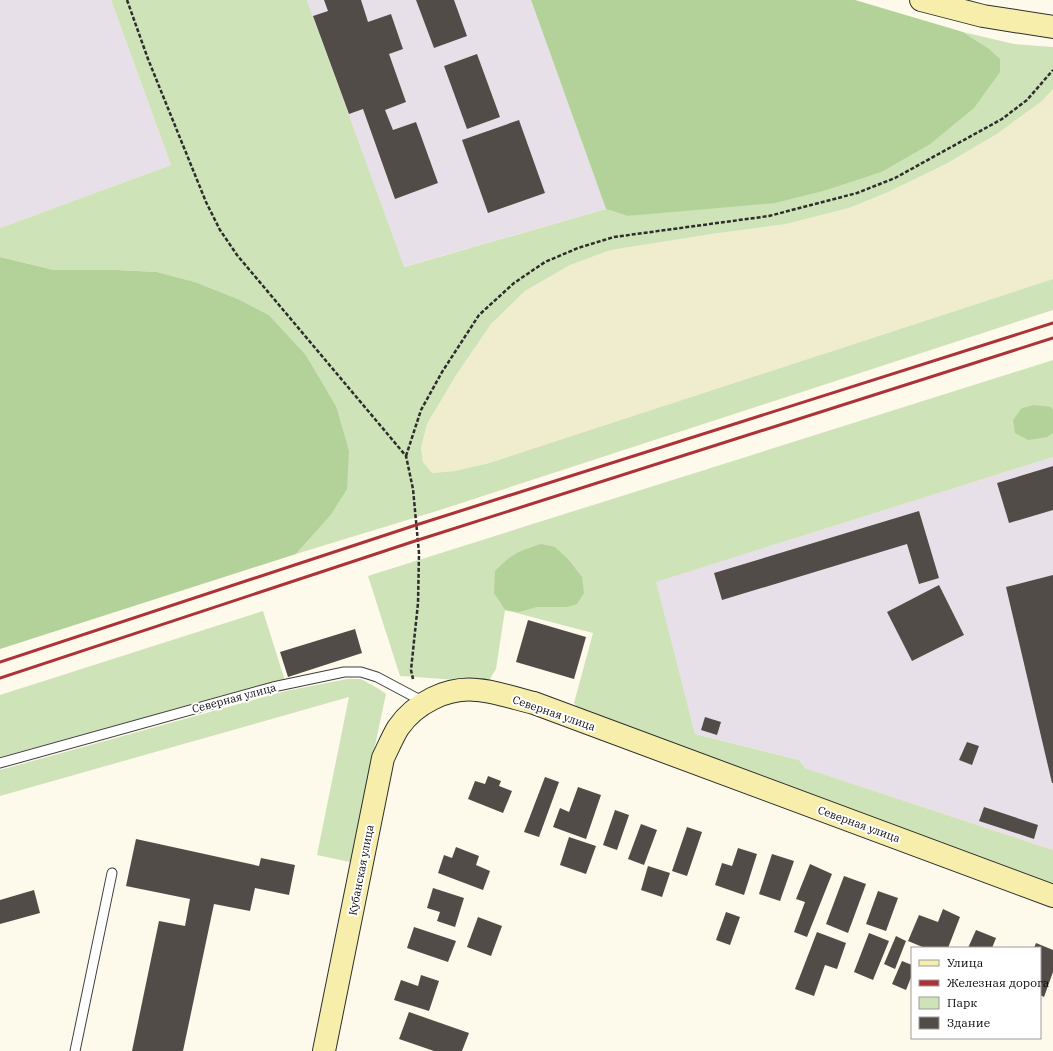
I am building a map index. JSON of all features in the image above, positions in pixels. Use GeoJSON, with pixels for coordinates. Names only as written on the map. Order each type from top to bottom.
{"type":"FeatureCollection","features":[{"type":"Feature","properties":{"kind":"street"},"geometry":{"type":"LineString","coordinates":[[921,0],[983,16],[1053,27]]}},
{"type":"Feature","properties":{"kind":"street","name":"Северная улица"},"geometry":{"type":"LineString","coordinates":[[425,702],[446,693],[461,689],[478,690],[534,704],[1053,896]]}},
{"type":"Feature","properties":{"kind":"street","name":"Кубанская улица"},"geometry":{"type":"LineString","coordinates":[[324,1051],[383,758],[399,727],[425,702]]}},
{"type":"Feature","properties":{"kind":"lane","name":"Северная улица"},"geometry":{"type":"LineString","coordinates":[[0,763],[273,688],[344,672],[361,672],[377,677],[425,702]]}},
{"type":"Feature","properties":{"kind":"lane"},"geometry":{"type":"LineString","coordinates":[[75,1051],[112,873]]}},
{"type":"Feature","properties":{"kind":"path"},"geometry":{"type":"LineString","coordinates":[[127,0],[203,195],[220,230],[236,255],[406,456],[413,489],[419,553],[418,603],[411,670],[413,680],[425,702]]}},
{"type":"Feature","properties":{"kind":"path"},"geometry":{"type":"LineString","coordinates":[[406,456],[421,410],[442,372],[479,315],[514,283],[545,262],[578,248],[614,236],[769,216],[857,193],[895,178],[1002,119],[1027,100],[1053,70]]}},
{"type":"Feature","properties":{"kind":"shaded area"},"geometry":{"type":"Polygon","coordinates":[[[0,0],[111,0],[171,165],[0,228],[0,0]]]}},
{"type":"Feature","properties":{"kind":"shaded area"},"geometry":{"type":"Polygon","coordinates":[[[307,0],[531,0],[606,209],[403,267],[307,0]]]}},
{"type":"Feature","properties":{"kind":"shaded area"},"geometry":{"type":"Polygon","coordinates":[[[1053,89],[1053,279],[489,463],[455,471],[432,473],[423,462],[421,448],[427,424],[455,377],[491,324],[525,291],[570,265],[611,250],[786,224],[849,208],[886,193],[946,164],[997,134],[1042,101],[1053,89]]]}},
{"type":"Feature","properties":{"kind":"shaded area"},"geometry":{"type":"Polygon","coordinates":[[[1053,457],[1053,850],[805,768],[799,760],[695,734],[655,582],[1053,457]]]}},
{"type":"Feature","properties":{"kind":"green space"},"geometry":{"type":"Polygon","coordinates":[[[111,0],[307,0],[404,267],[606,209],[627,216],[827,190],[882,172],[929,145],[988,48],[963,32],[1014,44],[1053,47],[1053,89],[1042,101],[997,134],[946,164],[886,193],[849,208],[786,224],[611,250],[570,265],[525,291],[491,324],[455,377],[427,424],[421,448],[423,462],[432,473],[455,471],[489,463],[1053,279],[1053,310],[440,510],[296,554],[330,516],[336,406],[306,355],[269,315],[238,299],[195,282],[157,272],[117,270],[54,270],[0,257],[0,228],[171,165],[111,0]]]}},
{"type":"Feature","properties":{"kind":"green space"},"geometry":{"type":"Polygon","coordinates":[[[531,0],[855,0],[963,32],[988,48],[1000,59],[1000,72],[974,108],[929,145],[882,172],[827,190],[775,203],[627,216],[606,209],[531,0]]]}},
{"type":"Feature","properties":{"kind":"green space"},"geometry":{"type":"Polygon","coordinates":[[[0,257],[54,270],[117,270],[157,272],[195,282],[238,299],[269,315],[306,355],[336,406],[349,451],[347,489],[330,516],[296,554],[0,649],[0,257]]]}},
{"type":"Feature","properties":{"kind":"green space"},"geometry":{"type":"Polygon","coordinates":[[[1053,360],[1053,457],[656,582],[695,734],[799,760],[805,768],[1053,850],[1053,884],[579,710],[574,703],[593,633],[505,610],[496,669],[488,682],[400,676],[368,576],[1053,360]]]}},
{"type":"Feature","properties":{"kind":"green space"},"geometry":{"type":"Polygon","coordinates":[[[1034,405],[1051,407],[1053,410],[1053,433],[1047,437],[1028,440],[1015,433],[1013,420],[1022,408],[1034,405]]]}},
{"type":"Feature","properties":{"kind":"green space"},"geometry":{"type":"Polygon","coordinates":[[[541,544],[555,547],[568,559],[582,577],[584,593],[577,604],[567,607],[537,607],[519,612],[505,610],[494,593],[495,571],[516,554],[541,544]]]}},
{"type":"Feature","properties":{"kind":"green space"},"geometry":{"type":"Polygon","coordinates":[[[263,611],[285,681],[269,684],[0,757],[0,695],[263,611]]]}},
{"type":"Feature","properties":{"kind":"green space"},"geometry":{"type":"Polygon","coordinates":[[[347,679],[361,679],[386,694],[350,862],[317,855],[349,697],[0,796],[0,770],[286,691],[347,679]]]}},
{"type":"Feature","properties":{"kind":"building"},"geometry":{"type":"Polygon","coordinates":[[[324,0],[361,0],[368,22],[391,14],[403,49],[389,54],[406,102],[385,110],[393,130],[416,122],[438,183],[395,199],[363,109],[349,114],[313,16],[328,11],[324,0]]]}},
{"type":"Feature","properties":{"kind":"building"},"geometry":{"type":"Polygon","coordinates":[[[416,0],[454,0],[467,36],[434,48],[416,0]]]}},
{"type":"Feature","properties":{"kind":"building"},"geometry":{"type":"Polygon","coordinates":[[[477,54],[500,117],[467,129],[444,66],[477,54]]]}},
{"type":"Feature","properties":{"kind":"building"},"geometry":{"type":"Polygon","coordinates":[[[519,120],[545,193],[488,213],[462,140],[519,120]]]}},
{"type":"Feature","properties":{"kind":"building"},"geometry":{"type":"Polygon","coordinates":[[[1053,466],[1053,510],[1009,523],[997,483],[1053,466]]]}},
{"type":"Feature","properties":{"kind":"building"},"geometry":{"type":"Polygon","coordinates":[[[919,511],[939,578],[919,584],[907,544],[722,600],[714,573],[919,511]]]}},
{"type":"Feature","properties":{"kind":"building"},"geometry":{"type":"Polygon","coordinates":[[[1053,575],[1053,783],[1052,783],[1006,587],[1053,575]]]}},
{"type":"Feature","properties":{"kind":"building"},"geometry":{"type":"Polygon","coordinates":[[[939,585],[964,635],[912,661],[887,612],[939,585]]]}},
{"type":"Feature","properties":{"kind":"building"},"geometry":{"type":"Polygon","coordinates":[[[528,620],[586,637],[574,679],[516,662],[528,620]]]}},
{"type":"Feature","properties":{"kind":"building"},"geometry":{"type":"Polygon","coordinates":[[[355,629],[362,653],[288,677],[280,652],[355,629]]]}},
{"type":"Feature","properties":{"kind":"building"},"geometry":{"type":"Polygon","coordinates":[[[705,717],[721,722],[717,735],[701,730],[705,717]]]}},
{"type":"Feature","properties":{"kind":"building"},"geometry":{"type":"Polygon","coordinates":[[[967,742],[979,746],[972,765],[959,760],[967,742]]]}},
{"type":"Feature","properties":{"kind":"building"},"geometry":{"type":"Polygon","coordinates":[[[488,776],[501,781],[499,786],[512,791],[503,813],[468,799],[475,781],[485,784],[488,776]]]}},
{"type":"Feature","properties":{"kind":"building"},"geometry":{"type":"Polygon","coordinates":[[[545,777],[559,782],[539,837],[524,832],[545,777]]]}},
{"type":"Feature","properties":{"kind":"building"},"geometry":{"type":"Polygon","coordinates":[[[578,787],[601,795],[586,839],[553,827],[560,808],[569,812],[578,787]]]}},
{"type":"Feature","properties":{"kind":"building"},"geometry":{"type":"Polygon","coordinates":[[[984,807],[1038,825],[1034,839],[979,821],[984,807]]]}},
{"type":"Feature","properties":{"kind":"building"},"geometry":{"type":"Polygon","coordinates":[[[615,810],[629,815],[617,850],[603,845],[615,810]]]}},
{"type":"Feature","properties":{"kind":"building"},"geometry":{"type":"Polygon","coordinates":[[[641,824],[657,830],[644,865],[628,859],[641,824]]]}},
{"type":"Feature","properties":{"kind":"building"},"geometry":{"type":"Polygon","coordinates":[[[687,827],[702,832],[687,876],[672,871],[687,827]]]}},
{"type":"Feature","properties":{"kind":"building"},"geometry":{"type":"Polygon","coordinates":[[[569,837],[596,846],[586,874],[560,865],[569,837]]]}},
{"type":"Feature","properties":{"kind":"building"},"geometry":{"type":"Polygon","coordinates":[[[136,839],[259,866],[261,858],[295,865],[289,895],[255,888],[250,911],[214,904],[183,1051],[132,1051],[159,921],[185,926],[190,899],[126,886],[136,839]]]}},
{"type":"Feature","properties":{"kind":"building"},"geometry":{"type":"Polygon","coordinates":[[[456,847],[479,856],[476,865],[490,871],[483,890],[438,873],[444,855],[452,858],[456,847]]]}},
{"type":"Feature","properties":{"kind":"building"},"geometry":{"type":"Polygon","coordinates":[[[738,848],[757,854],[744,895],[715,885],[722,863],[732,866],[738,848]]]}},
{"type":"Feature","properties":{"kind":"building"},"geometry":{"type":"Polygon","coordinates":[[[772,854],[794,861],[780,901],[759,894],[772,854]]]}},
{"type":"Feature","properties":{"kind":"building"},"geometry":{"type":"Polygon","coordinates":[[[810,864],[832,874],[807,937],[794,932],[805,902],[796,899],[810,864]]]}},
{"type":"Feature","properties":{"kind":"building"},"geometry":{"type":"Polygon","coordinates":[[[648,866],[670,873],[662,897],[641,890],[648,866]]]}},
{"type":"Feature","properties":{"kind":"building"},"geometry":{"type":"Polygon","coordinates":[[[844,876],[866,884],[848,933],[826,924],[844,876]]]}},
{"type":"Feature","properties":{"kind":"building"},"geometry":{"type":"Polygon","coordinates":[[[433,888],[464,898],[455,927],[437,921],[440,912],[427,908],[433,888]]]}},
{"type":"Feature","properties":{"kind":"building"},"geometry":{"type":"Polygon","coordinates":[[[34,890],[40,913],[0,924],[0,900],[34,890]]]}},
{"type":"Feature","properties":{"kind":"building"},"geometry":{"type":"Polygon","coordinates":[[[878,891],[898,898],[886,931],[866,924],[878,891]]]}},
{"type":"Feature","properties":{"kind":"building"},"geometry":{"type":"Polygon","coordinates":[[[943,909],[960,917],[948,947],[923,947],[908,941],[919,915],[938,922],[943,909]]]}},
{"type":"Feature","properties":{"kind":"building"},"geometry":{"type":"Polygon","coordinates":[[[726,912],[740,917],[730,945],[716,940],[726,912]]]}},
{"type":"Feature","properties":{"kind":"building"},"geometry":{"type":"Polygon","coordinates":[[[478,917],[502,926],[491,956],[467,947],[478,917]]]}},
{"type":"Feature","properties":{"kind":"building"},"geometry":{"type":"Polygon","coordinates":[[[414,927],[456,941],[448,962],[407,948],[414,927]]]}},
{"type":"Feature","properties":{"kind":"building"},"geometry":{"type":"Polygon","coordinates":[[[976,930],[996,938],[992,947],[968,947],[976,930]]]}},
{"type":"Feature","properties":{"kind":"building"},"geometry":{"type":"Polygon","coordinates":[[[817,932],[846,943],[837,969],[825,965],[814,996],[795,989],[817,932]]]}},
{"type":"Feature","properties":{"kind":"building"},"geometry":{"type":"Polygon","coordinates":[[[869,933],[889,941],[873,980],[854,972],[869,933]]]}},
{"type":"Feature","properties":{"kind":"building"},"geometry":{"type":"Polygon","coordinates":[[[896,936],[906,941],[895,969],[884,964],[896,936]]]}},
{"type":"Feature","properties":{"kind":"building"},"geometry":{"type":"Polygon","coordinates":[[[1036,943],[1053,950],[1053,972],[1044,997],[1041,996],[1041,947],[1034,947],[1036,943]]]}},
{"type":"Feature","properties":{"kind":"building"},"geometry":{"type":"Polygon","coordinates":[[[902,961],[911,965],[911,978],[906,990],[892,984],[902,961]]]}},
{"type":"Feature","properties":{"kind":"building"},"geometry":{"type":"Polygon","coordinates":[[[421,975],[439,981],[429,1011],[394,1000],[401,980],[418,986],[421,975]]]}},
{"type":"Feature","properties":{"kind":"building"},"geometry":{"type":"Polygon","coordinates":[[[409,1012],[469,1033],[462,1051],[434,1051],[399,1039],[409,1012]]]}},
{"type":"Feature","properties":{"kind":"railway"},"geometry":{"type":"LineString","coordinates":[[0,662],[416,525],[1053,323]]}},
{"type":"Feature","properties":{"kind":"railway"},"geometry":{"type":"LineString","coordinates":[[0,678],[418,540],[1053,338]]}}]}
